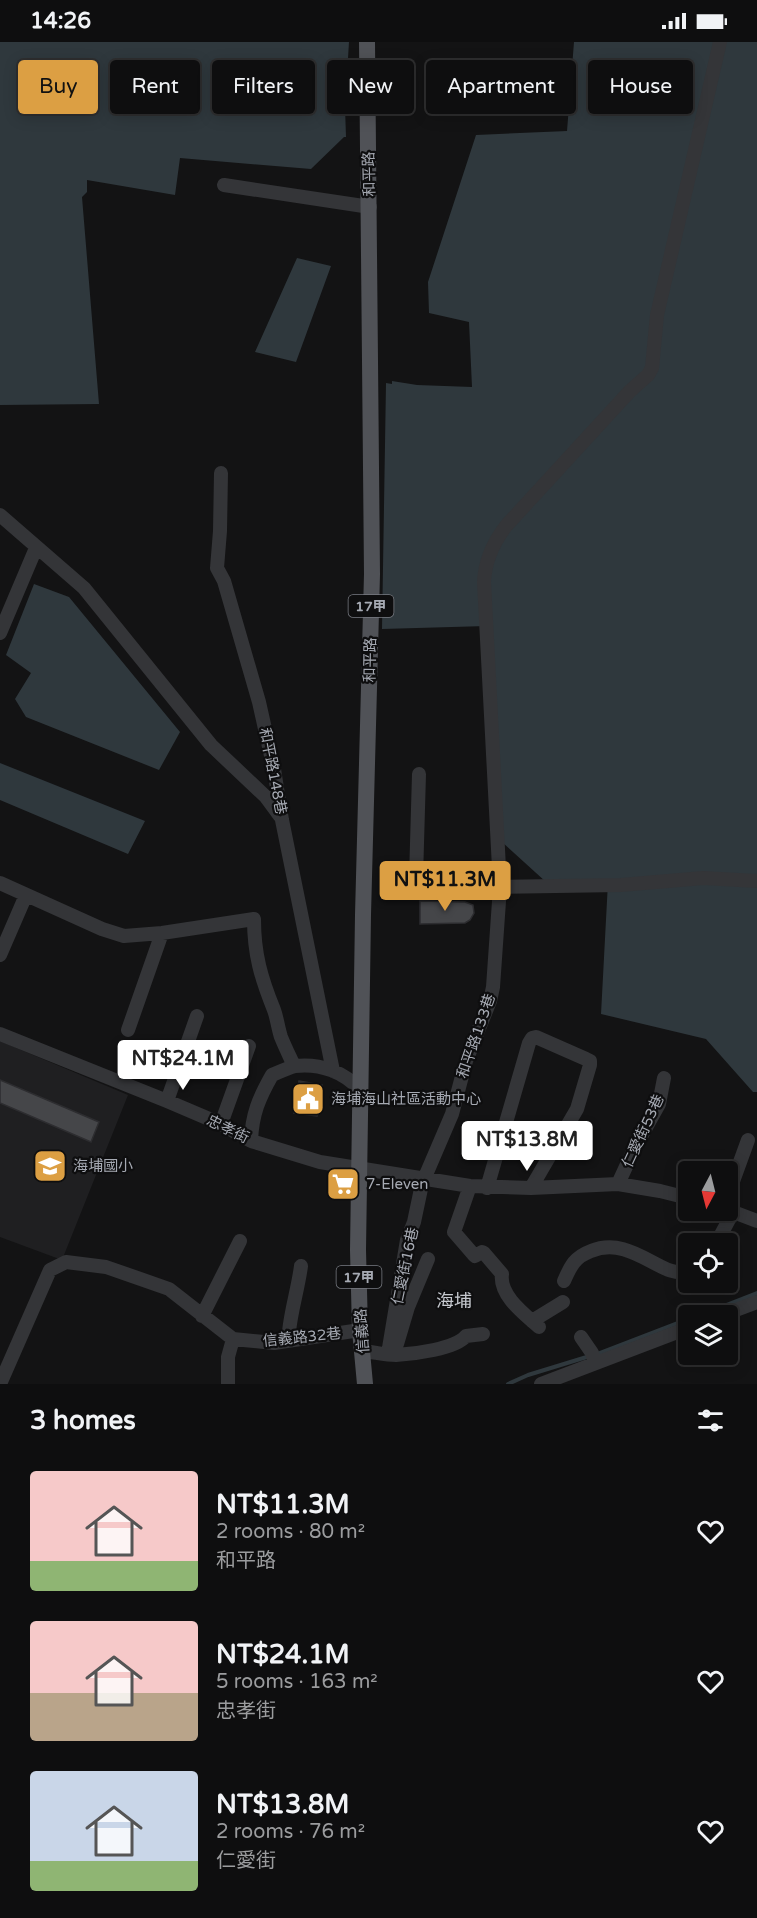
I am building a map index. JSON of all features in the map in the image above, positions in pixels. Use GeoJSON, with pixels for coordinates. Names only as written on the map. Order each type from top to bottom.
{"type":"FeatureCollection","features":[{"type":"Feature","properties":{"kind":"main road","name":"和平路"},"geometry":{"type":"LineString","coordinates":[[360,1169],[372,574],[367,42]]}},
{"type":"Feature","properties":{"kind":"main road","name":"信義路"},"geometry":{"type":"LineString","coordinates":[[360,1169],[358,1250],[360,1330],[365,1384]]}},
{"type":"Feature","properties":{"kind":"street","name":"和平路133巷"},"geometry":{"type":"LineString","coordinates":[[425,1179],[452,1114],[466,1061],[490,1001],[493,987],[500,887],[484,582],[488,558],[495,540],[506,526],[630,391],[648,375],[652,368],[657,315],[720,42]]}},
{"type":"Feature","properties":{"kind":"street"},"geometry":{"type":"LineString","coordinates":[[224,185],[370,207]]}},
{"type":"Feature","properties":{"kind":"street","name":"和平路148巷"},"geometry":{"type":"LineString","coordinates":[[221,473],[217,568],[224,581],[259,702],[333,1071]]}},
{"type":"Feature","properties":{"kind":"street"},"geometry":{"type":"LineString","coordinates":[[0,515],[84,588],[211,745],[266,797],[282,820]]}},
{"type":"Feature","properties":{"kind":"street"},"geometry":{"type":"LineString","coordinates":[[0,633],[36,548]]}},
{"type":"Feature","properties":{"kind":"street"},"geometry":{"type":"LineString","coordinates":[[419,774],[416,878],[418,888],[483,890],[500,887],[621,885],[703,878],[757,880]]}},
{"type":"Feature","properties":{"kind":"street"},"geometry":{"type":"LineString","coordinates":[[0,883],[102,929],[124,936],[162,933],[254,919],[254,941],[258,965],[280,1035],[294,1066]]}},
{"type":"Feature","properties":{"kind":"street"},"geometry":{"type":"LineString","coordinates":[[0,954],[26,895]]}},
{"type":"Feature","properties":{"kind":"street"},"geometry":{"type":"LineString","coordinates":[[128,1030],[162,933]]}},
{"type":"Feature","properties":{"kind":"street"},"geometry":{"type":"LineString","coordinates":[[167,1101],[197,1016]]}},
{"type":"Feature","properties":{"kind":"street","name":"忠孝街"},"geometry":{"type":"LineString","coordinates":[[0,1034],[221,1124],[251,1141],[320,1162],[487,1188],[618,1184],[678,1196]]}},
{"type":"Feature","properties":{"kind":"street"},"geometry":{"type":"LineString","coordinates":[[487,1188],[529,1044],[532,1038],[536,1037],[590,1061],[590,1065],[577,1109],[531,1188]]}},
{"type":"Feature","properties":{"kind":"street"},"geometry":{"type":"LineString","coordinates":[[221,1124],[249,1046]]}},
{"type":"Feature","properties":{"kind":"street"},"geometry":{"type":"LineString","coordinates":[[251,1141],[254,1111],[272,1075],[294,1066],[314,1067],[344,1074],[361,1091]]}},
{"type":"Feature","properties":{"kind":"street","name":"仁愛街53巷"},"geometry":{"type":"LineString","coordinates":[[618,1184],[634,1147],[659,1104],[664,1078]]}},
{"type":"Feature","properties":{"kind":"street"},"geometry":{"type":"LineString","coordinates":[[738,1168],[748,1140]]}},
{"type":"Feature","properties":{"kind":"street","name":"仁愛街16巷"},"geometry":{"type":"LineString","coordinates":[[392,1354],[407,1240],[425,1179]]}},
{"type":"Feature","properties":{"kind":"street"},"geometry":{"type":"LineString","coordinates":[[470,1186],[454,1232],[473,1254],[476,1256],[484,1253],[502,1274],[501,1283],[504,1292],[535,1324],[563,1302]]}},
{"type":"Feature","properties":{"kind":"street"},"geometry":{"type":"LineString","coordinates":[[738,1214],[757,1221]]}},
{"type":"Feature","properties":{"kind":"street"},"geometry":{"type":"LineString","coordinates":[[201,1316],[240,1241]]}},
{"type":"Feature","properties":{"kind":"street"},"geometry":{"type":"LineString","coordinates":[[564,1281],[572,1264],[581,1255],[604,1246],[626,1249],[672,1272],[678,1272]]}},
{"type":"Feature","properties":{"kind":"street"},"geometry":{"type":"LineString","coordinates":[[392,1354],[428,1259]]}},
{"type":"Feature","properties":{"kind":"street","name":"信義路32巷"},"geometry":{"type":"LineString","coordinates":[[0,1384],[50,1270],[66,1262],[106,1267],[169,1289],[233,1339],[264,1343],[360,1330]]}},
{"type":"Feature","properties":{"kind":"street"},"geometry":{"type":"LineString","coordinates":[[298,1339],[289,1332],[301,1266]]}},
{"type":"Feature","properties":{"kind":"street"},"geometry":{"type":"LineString","coordinates":[[738,1309],[757,1302]]}},
{"type":"Feature","properties":{"kind":"street"},"geometry":{"type":"LineString","coordinates":[[541,1384],[594,1358],[678,1331]]}},
{"type":"Feature","properties":{"kind":"street"},"geometry":{"type":"LineString","coordinates":[[363,1351],[392,1354],[445,1348],[461,1341],[466,1335],[483,1334]]}},
{"type":"Feature","properties":{"kind":"street"},"geometry":{"type":"LineString","coordinates":[[581,1337],[594,1358]]}},
{"type":"Feature","properties":{"kind":"street"},"geometry":{"type":"LineString","coordinates":[[228,1384],[228,1357],[233,1339]]}},
{"type":"Feature","properties":{"kind":"shaded area"},"geometry":{"type":"Polygon","coordinates":[[[0,42],[349,42],[348,60],[327,60],[327,114],[345,114],[346,137],[311,169],[180,158],[175,195],[87,180],[87,192],[82,197],[99,404],[0,405],[0,42]]]}},
{"type":"Feature","properties":{"kind":"shaded area"},"geometry":{"type":"Polygon","coordinates":[[[574,42],[757,42],[757,1092],[753,1092],[706,1039],[601,1014],[608,882],[546,882],[502,842],[487,626],[382,629],[386,383],[392,384],[392,381],[417,385],[472,387],[469,322],[429,313],[428,282],[476,135],[567,131],[568,114],[576,114],[576,60],[573,60],[574,42]]]}},
{"type":"Feature","properties":{"kind":"shaded area"},"geometry":{"type":"Polygon","coordinates":[[[297,258],[331,266],[296,362],[255,352],[297,258]]]}},
{"type":"Feature","properties":{"kind":"shaded area"},"geometry":{"type":"Polygon","coordinates":[[[34,584],[69,597],[180,732],[159,770],[26,717],[15,699],[31,673],[6,655],[34,584]]]}},
{"type":"Feature","properties":{"kind":"shaded area"},"geometry":{"type":"Polygon","coordinates":[[[0,763],[145,821],[128,854],[0,800],[0,763]]]}},
{"type":"Feature","properties":{"kind":"shaded area","name":"海埔國小"},"geometry":{"type":"Polygon","coordinates":[[[0,1041],[128,1095],[62,1260],[0,1237],[0,1041]]]}},
{"type":"Feature","properties":{"kind":"building"},"geometry":{"type":"Polygon","coordinates":[[[420,901],[465,902],[473,905],[474,913],[465,923],[420,924],[420,901]]]}},
{"type":"Feature","properties":{"kind":"building"},"geometry":{"type":"Polygon","coordinates":[[[0,1080],[99,1122],[91,1142],[0,1103],[0,1080]]]}},
{"type":"Feature","properties":{"kind":"building","name":"海埔海山社區活動中心"},"geometry":{"type":"Polygon","coordinates":[[[299,1081],[322,1085],[317,1116],[294,1113],[299,1081]]]}},
{"type":"Feature","properties":{"kind":"waterway"},"geometry":{"type":"LineString","coordinates":[[726,1305],[757,1293]]}},
{"type":"Feature","properties":{"kind":"waterway"},"geometry":{"type":"LineString","coordinates":[[597,1354],[678,1323]]}},
{"type":"Feature","properties":{"kind":"waterway"},"geometry":{"type":"LineString","coordinates":[[508,1384],[528,1375],[590,1356]]}},
{"type":"Feature","properties":{"kind":"place","name":"海埔海山社區活動中心"},"geometry":{"type":"Point","coordinates":[308,1099]}},
{"type":"Feature","properties":{"kind":"place","name":"海埔國小"},"geometry":{"type":"Point","coordinates":[50,1166]}},
{"type":"Feature","properties":{"kind":"place","name":"7-Eleven"},"geometry":{"type":"Point","coordinates":[343,1184]}},
{"type":"Feature","properties":{"kind":"district","name":"海埔"},"geometry":{"type":"Point","coordinates":[454,1301]}}]}
